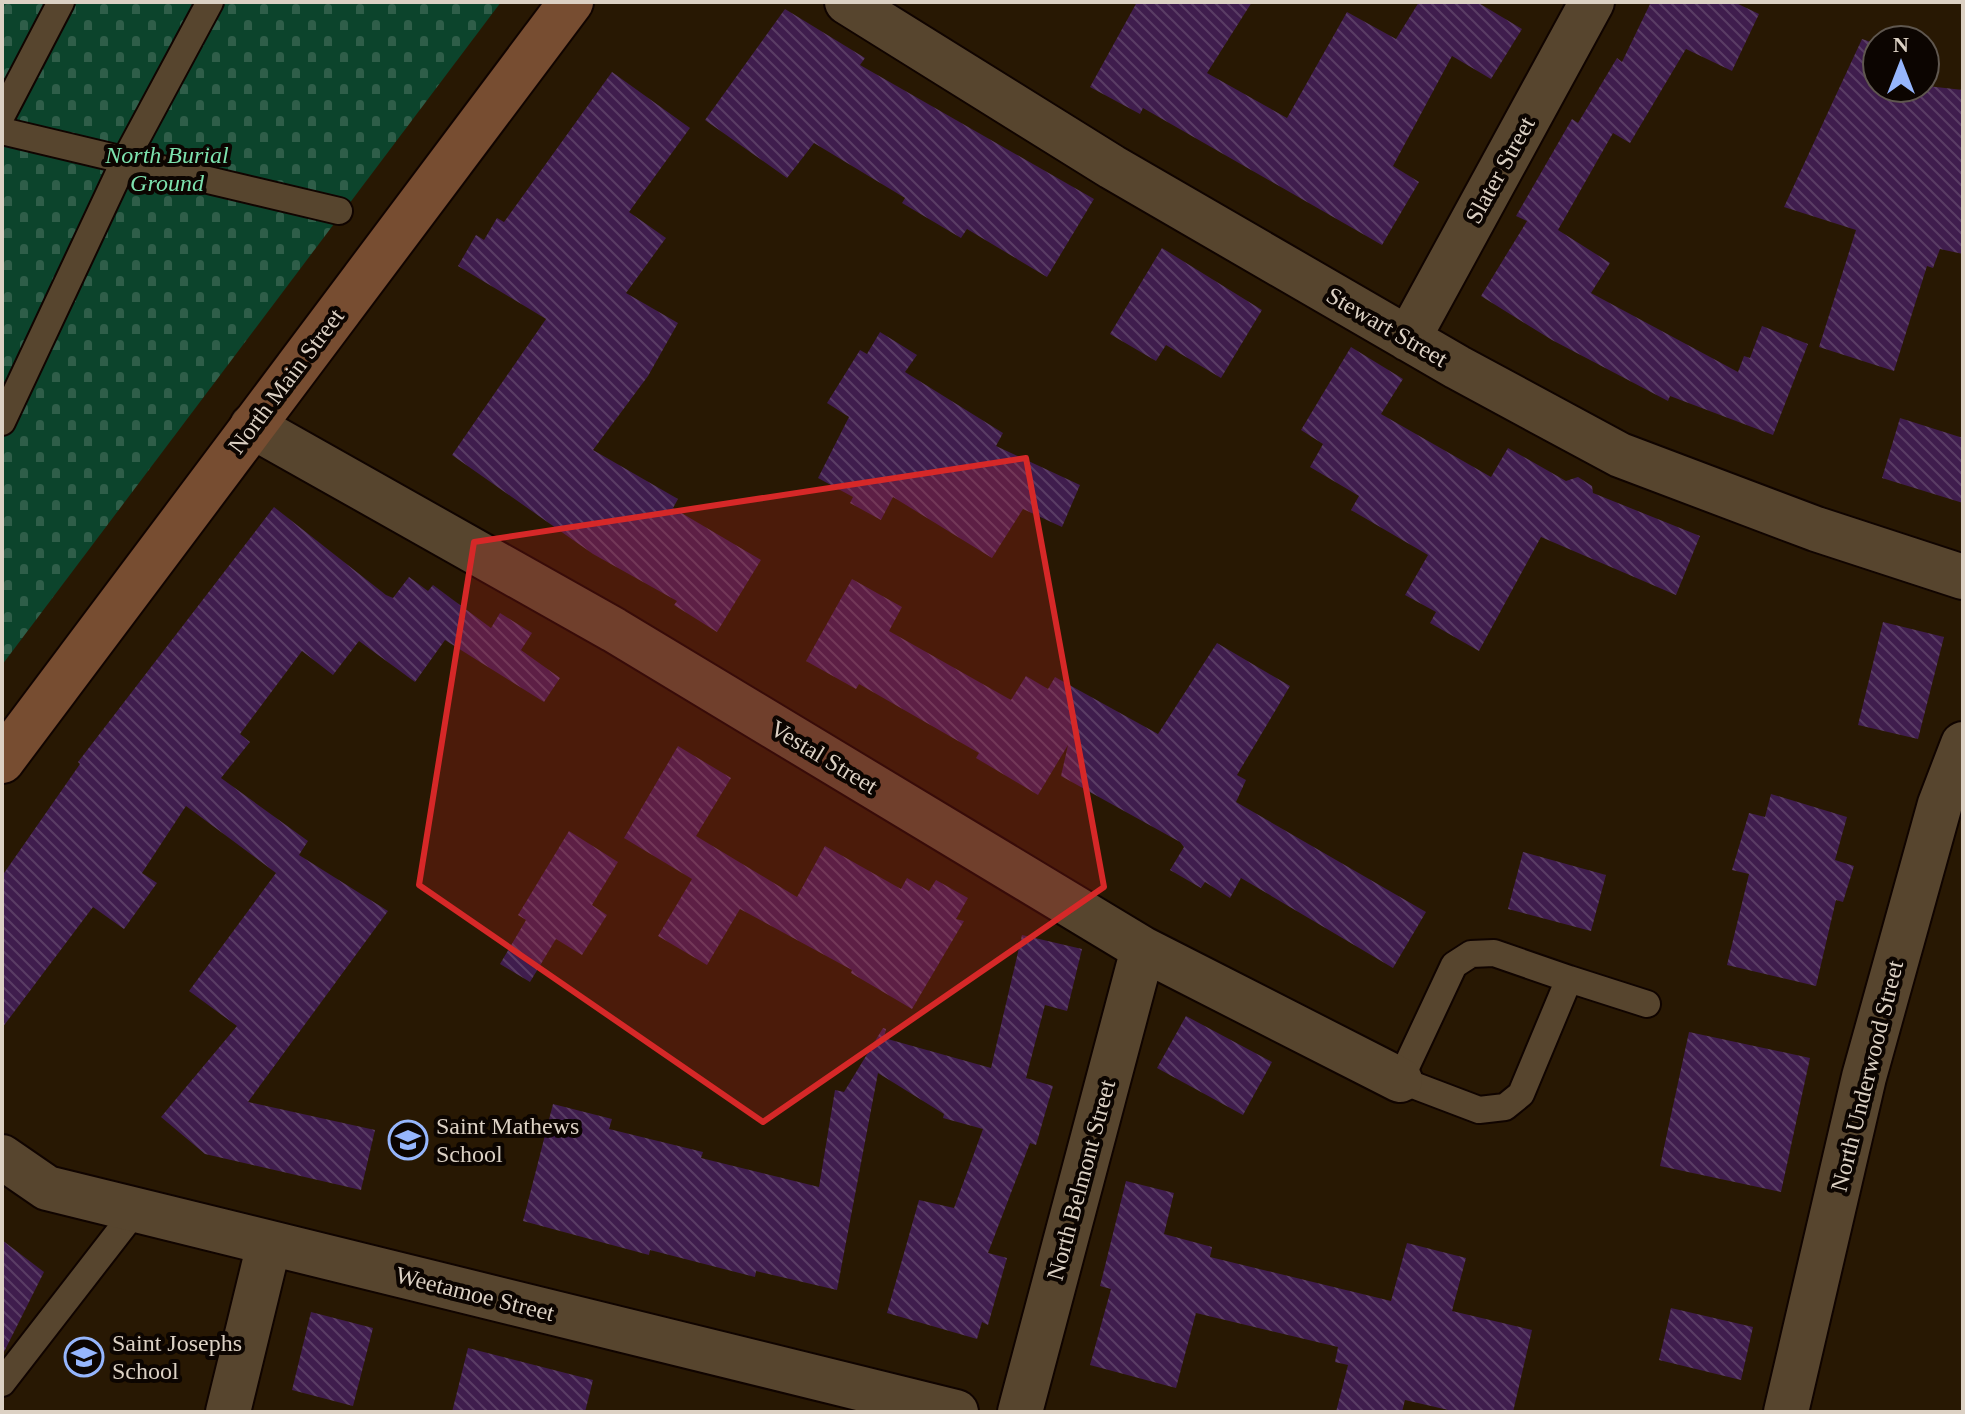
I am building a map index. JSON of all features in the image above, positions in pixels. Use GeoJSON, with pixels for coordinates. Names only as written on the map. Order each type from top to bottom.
{"type":"FeatureCollection","features":[{"type":"Feature","properties":{"kind":"main road","name":"North Main Street"},"geometry":{"type":"LineString","coordinates":[[2,761],[569,2]]}},
{"type":"Feature","properties":{"kind":"street","name":"Stewart Street"},"geometry":{"type":"LineString","coordinates":[[847,2],[1112,167],[1408,339],[1620,455],[1816,529],[1963,577]]}},
{"type":"Feature","properties":{"kind":"street","name":"Slater Street"},"geometry":{"type":"LineString","coordinates":[[1408,339],[1592,2]]}},
{"type":"Feature","properties":{"kind":"street","name":"Vestal Street"},"geometry":{"type":"LineString","coordinates":[[252,426],[614,630],[1143,949],[1400,1080]]}},
{"type":"Feature","properties":{"kind":"street","name":"North Underwood Street"},"geometry":{"type":"LineString","coordinates":[[1786,1412],[1864,1077],[1940,804],[1963,744]]}},
{"type":"Feature","properties":{"kind":"street","name":"North Belmont Street"},"geometry":{"type":"LineString","coordinates":[[1020,1412],[1143,949]]}},
{"type":"Feature","properties":{"kind":"street","name":"Weetamoe Street"},"geometry":{"type":"LineString","coordinates":[[2,1157],[47,1188],[956,1412]]}},
{"type":"Feature","properties":{"kind":"street"},"geometry":{"type":"LineString","coordinates":[[228,1412],[269,1244]]}},
{"type":"Feature","properties":{"kind":"lane"},"geometry":{"type":"LineString","coordinates":[[2,115],[61,2]]}},
{"type":"Feature","properties":{"kind":"lane"},"geometry":{"type":"LineString","coordinates":[[2,422],[125,160],[210,2]]}},
{"type":"Feature","properties":{"kind":"lane"},"geometry":{"type":"LineString","coordinates":[[2,131],[339,211]]}},
{"type":"Feature","properties":{"kind":"lane"},"geometry":{"type":"LineString","coordinates":[[1569,979],[1521,1094],[1505,1107],[1479,1110],[1400,1080],[1454,965],[1471,954],[1494,953],[1647,1004]]}},
{"type":"Feature","properties":{"kind":"lane"},"geometry":{"type":"LineString","coordinates":[[2,1383],[136,1210]]}},
{"type":"Feature","properties":{"kind":"highlighted area"},"geometry":{"type":"Polygon","coordinates":[[[1026,458],[1104,887],[763,1122],[419,885],[474,542],[1026,458]]]}},
{"type":"Feature","properties":{"kind":"green space","name":"North Burial Ground"},"geometry":{"type":"Polygon","coordinates":[[[2,2],[501,2],[2,665],[2,2]]]}},
{"type":"Feature","properties":{"kind":"building"},"geometry":{"type":"Polygon","coordinates":[[[1137,2],[1252,2],[1207,73],[1287,118],[1347,12],[1396,39],[1419,2],[1477,2],[1522,29],[1491,79],[1452,56],[1393,166],[1419,182],[1382,245],[1143,108],[1140,114],[1090,87],[1137,2]]]}},
{"type":"Feature","properties":{"kind":"building"},"geometry":{"type":"Polygon","coordinates":[[[1651,2],[1734,2],[1759,14],[1732,71],[1686,49],[1630,143],[1613,133],[1558,230],[1610,263],[1591,293],[1738,372],[1744,356],[1750,358],[1762,326],[1808,344],[1773,435],[1670,396],[1668,401],[1552,340],[1481,296],[1527,221],[1516,216],[1572,119],[1578,123],[1617,58],[1622,62],[1651,2]]]}},
{"type":"Feature","properties":{"kind":"building"},"geometry":{"type":"Polygon","coordinates":[[[785,9],[865,58],[860,65],[1094,199],[1047,277],[967,229],[961,238],[902,203],[905,198],[814,143],[787,178],[705,120],[785,9]]]}},
{"type":"Feature","properties":{"kind":"building"},"geometry":{"type":"Polygon","coordinates":[[[1861,41],[1861,104],[1941,104],[1941,88],[1963,90],[1963,254],[1940,249],[1933,268],[1927,266],[1894,371],[1819,347],[1856,230],[1784,207],[1861,41]]]}},
{"type":"Feature","properties":{"kind":"building"},"geometry":{"type":"Polygon","coordinates":[[[612,72],[690,128],[629,212],[666,238],[626,293],[678,323],[648,376],[593,450],[678,499],[673,508],[761,560],[717,632],[674,605],[677,601],[593,554],[452,455],[546,319],[458,266],[476,235],[484,240],[497,218],[504,222],[612,72]]]}},
{"type":"Feature","properties":{"kind":"building"},"geometry":{"type":"Polygon","coordinates":[[[1162,248],[1262,310],[1221,378],[1166,345],[1156,361],[1110,334],[1162,248]]]}},
{"type":"Feature","properties":{"kind":"building"},"geometry":{"type":"Polygon","coordinates":[[[880,332],[917,355],[905,372],[1003,433],[996,446],[1080,485],[1062,527],[1023,509],[992,558],[893,497],[881,520],[850,503],[853,497],[818,478],[849,417],[827,403],[860,350],[867,354],[880,332]]]}},
{"type":"Feature","properties":{"kind":"building"},"geometry":{"type":"Polygon","coordinates":[[[1351,347],[1403,379],[1381,414],[1491,477],[1508,448],[1566,481],[1578,477],[1592,486],[1593,493],[1700,536],[1676,595],[1541,537],[1479,651],[1430,623],[1436,612],[1405,595],[1428,555],[1351,510],[1359,496],[1310,467],[1323,444],[1301,430],[1351,347]]]}},
{"type":"Feature","properties":{"kind":"building"},"geometry":{"type":"Polygon","coordinates":[[[1900,418],[1963,438],[1963,503],[1882,478],[1900,418]]]}},
{"type":"Feature","properties":{"kind":"building"},"geometry":{"type":"Polygon","coordinates":[[[274,507],[386,595],[393,598],[409,577],[428,591],[433,585],[491,628],[500,613],[532,633],[521,650],[560,678],[544,702],[445,640],[415,682],[359,641],[333,675],[302,651],[240,734],[250,742],[221,778],[308,841],[299,855],[388,911],[248,1102],[375,1130],[361,1190],[205,1154],[161,1117],[237,1026],[189,991],[276,873],[186,806],[142,873],[157,883],[124,929],[93,907],[2,1028],[2,876],[80,764],[78,762],[274,507]]]}},
{"type":"Feature","properties":{"kind":"building"},"geometry":{"type":"Polygon","coordinates":[[[852,579],[902,607],[889,631],[1011,700],[1026,676],[1048,689],[1055,677],[1158,734],[1217,643],[1290,686],[1237,775],[1246,780],[1236,802],[1426,912],[1393,968],[1241,878],[1230,898],[1205,882],[1201,888],[1170,870],[1184,847],[1180,842],[1061,776],[1068,745],[1038,795],[976,758],[979,753],[859,684],[856,689],[806,661],[852,579]]]}},
{"type":"Feature","properties":{"kind":"building"},"geometry":{"type":"Polygon","coordinates":[[[1883,622],[1944,637],[1918,739],[1858,725],[1883,622]]]}},
{"type":"Feature","properties":{"kind":"building"},"geometry":{"type":"Polygon","coordinates":[[[678,746],[731,778],[696,836],[797,897],[825,846],[901,889],[907,878],[929,891],[936,880],[968,898],[956,919],[964,921],[912,1009],[851,973],[852,970],[740,909],[707,965],[658,936],[692,879],[624,838],[678,746]]]}},
{"type":"Feature","properties":{"kind":"building"},"geometry":{"type":"Polygon","coordinates":[[[1771,794],[1847,817],[1835,860],[1854,866],[1843,902],[1836,900],[1816,986],[1727,965],[1749,874],[1732,870],[1749,813],[1765,817],[1771,794]]]}},
{"type":"Feature","properties":{"kind":"building"},"geometry":{"type":"Polygon","coordinates":[[[569,831],[618,862],[592,905],[607,915],[582,955],[556,939],[530,982],[500,964],[526,920],[518,915],[569,831]]]}},
{"type":"Feature","properties":{"kind":"building"},"geometry":{"type":"Polygon","coordinates":[[[1523,852],[1606,875],[1591,931],[1508,909],[1523,852]]]}},
{"type":"Feature","properties":{"kind":"building"},"geometry":{"type":"Polygon","coordinates":[[[1022,935],[1082,949],[1067,1011],[1045,1005],[1026,1078],[1053,1086],[1036,1145],[1030,1143],[988,1253],[1007,1258],[988,1325],[982,1322],[977,1339],[887,1313],[919,1200],[954,1208],[983,1129],[943,1118],[944,1114],[878,1073],[837,1290],[756,1271],[755,1277],[650,1250],[649,1255],[523,1221],[553,1104],[612,1119],[609,1129],[703,1152],[701,1158],[819,1187],[835,1090],[844,1092],[883,1028],[886,1029],[884,1038],[991,1068],[1022,935]]]}},
{"type":"Feature","properties":{"kind":"building"},"geometry":{"type":"Polygon","coordinates":[[[1186,1016],[1272,1062],[1243,1115],[1157,1068],[1186,1016]]]}},
{"type":"Feature","properties":{"kind":"building"},"geometry":{"type":"Polygon","coordinates":[[[1689,1032],[1810,1058],[1781,1192],[1660,1166],[1689,1032]]]}},
{"type":"Feature","properties":{"kind":"building"},"geometry":{"type":"Polygon","coordinates":[[[1126,1181],[1174,1193],[1164,1234],[1212,1247],[1210,1257],[1391,1301],[1407,1243],[1466,1258],[1452,1311],[1532,1330],[1513,1412],[1457,1412],[1405,1400],[1402,1412],[1336,1412],[1348,1365],[1335,1362],[1338,1347],[1196,1313],[1176,1388],[1090,1365],[1111,1289],[1100,1286],[1126,1181]]]}},
{"type":"Feature","properties":{"kind":"building"},"geometry":{"type":"Polygon","coordinates":[[[2,1240],[44,1272],[2,1356],[2,1240]]]}},
{"type":"Feature","properties":{"kind":"building"},"geometry":{"type":"Polygon","coordinates":[[[1671,1308],[1753,1327],[1741,1380],[1659,1360],[1671,1308]]]}},
{"type":"Feature","properties":{"kind":"building"},"geometry":{"type":"Polygon","coordinates":[[[311,1312],[373,1328],[353,1406],[292,1390],[311,1312]]]}},
{"type":"Feature","properties":{"kind":"building"},"geometry":{"type":"Polygon","coordinates":[[[468,1348],[593,1380],[585,1412],[452,1412],[468,1348]]]}},
{"type":"Feature","properties":{"kind":"place","name":"Saint Mathews School"},"geometry":{"type":"Point","coordinates":[408,1140]}},
{"type":"Feature","properties":{"kind":"place","name":"Saint Josephs School"},"geometry":{"type":"Point","coordinates":[84,1357]}}]}
